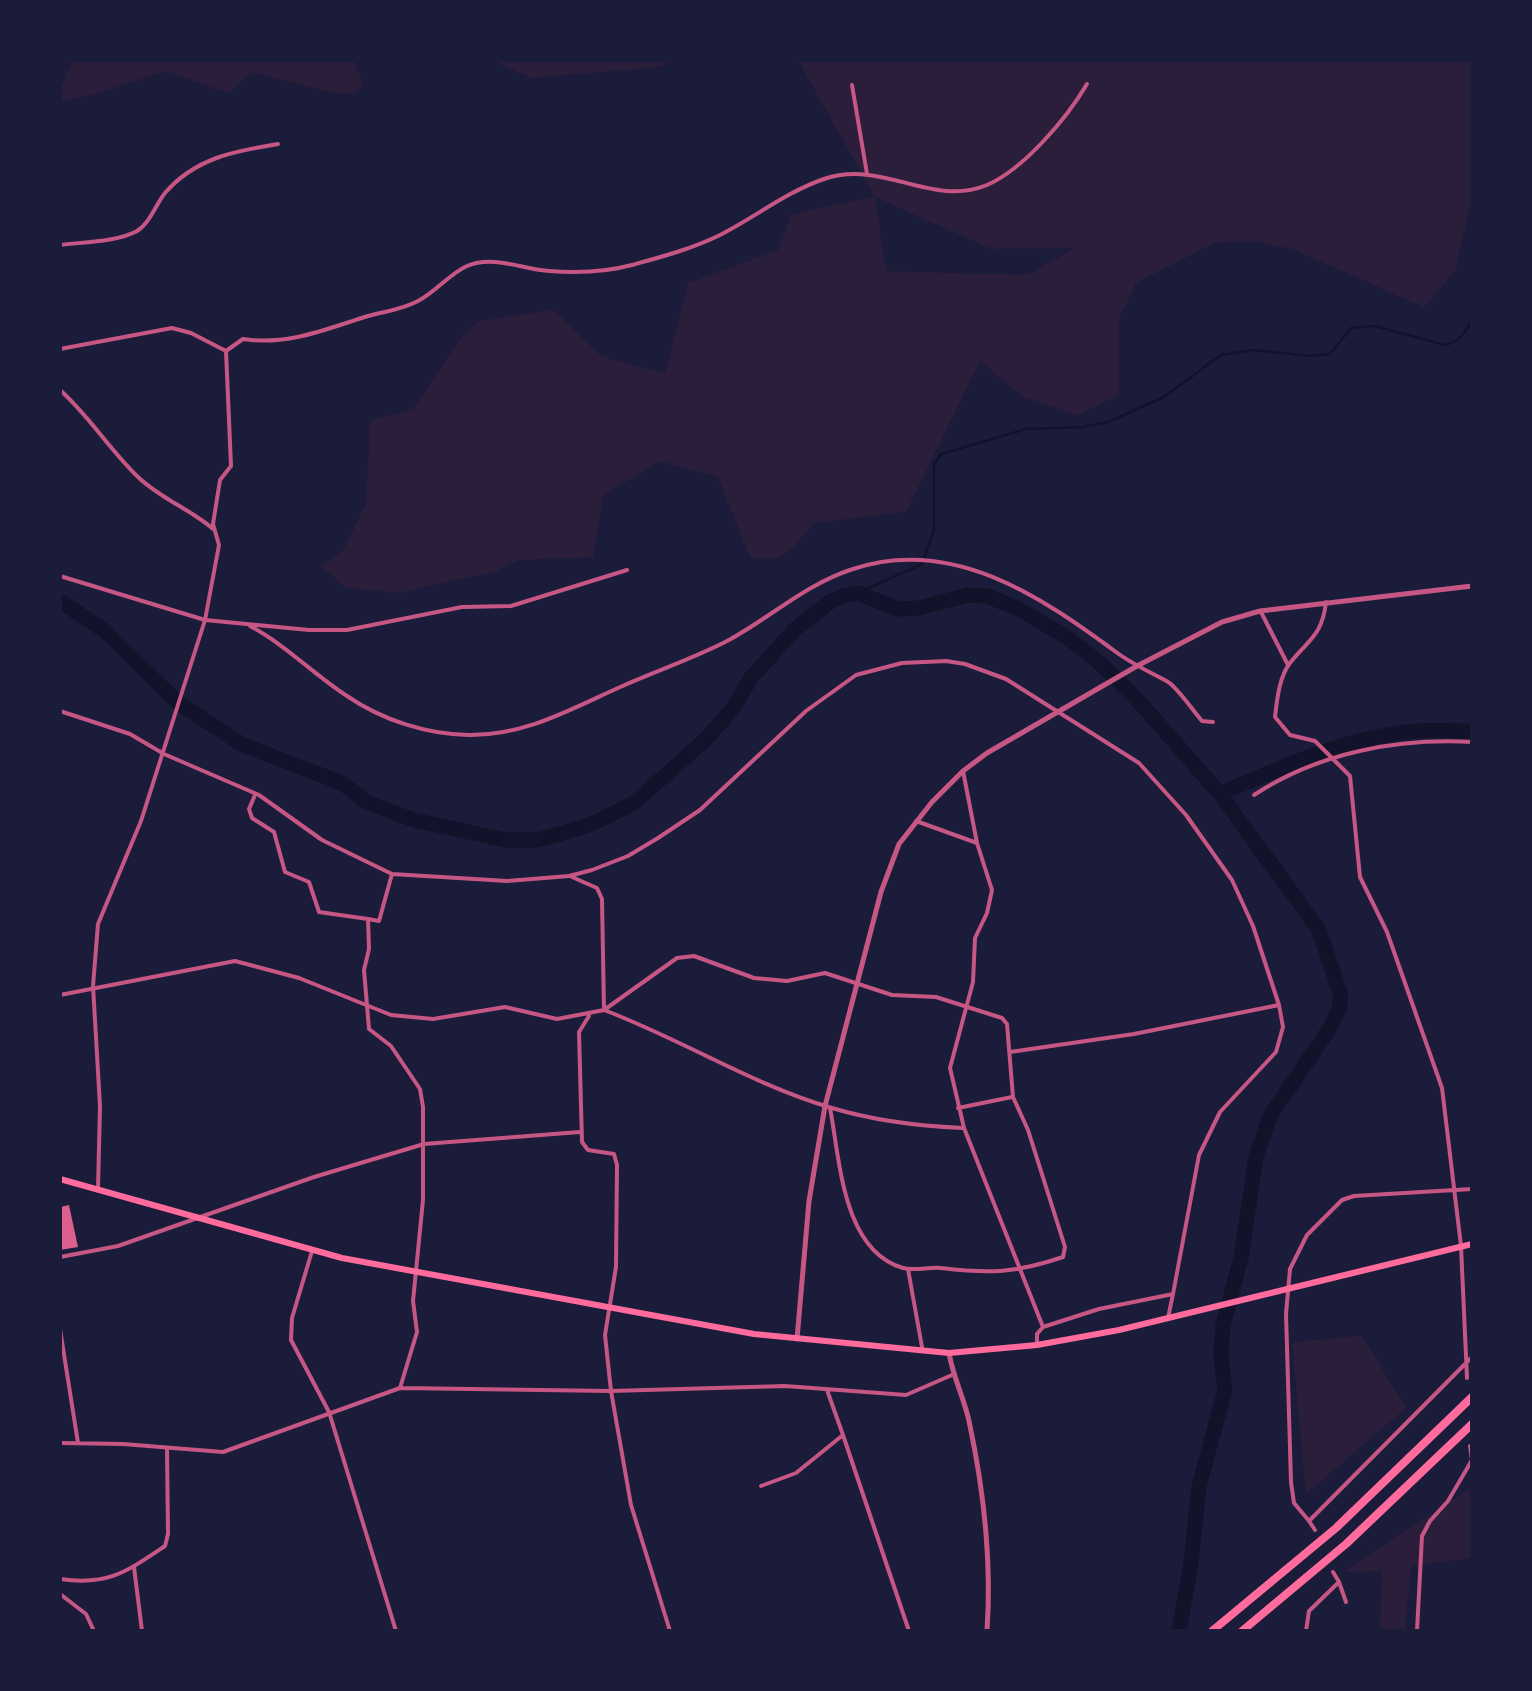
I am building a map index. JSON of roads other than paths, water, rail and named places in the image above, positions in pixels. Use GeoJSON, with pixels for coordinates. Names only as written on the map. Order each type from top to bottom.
{"type":"FeatureCollection","features":[{"type":"Feature","properties":{"kind":"highway"},"geometry":{"type":"LineString","coordinates":[[1212,1631],[1377,1490],[1472,1397]]}},
{"type":"Feature","properties":{"kind":"highway"},"geometry":{"type":"LineString","coordinates":[[1242,1631],[1388,1506],[1472,1424]]}},
{"type":"Feature","properties":{"kind":"main road"},"geometry":{"type":"LineString","coordinates":[[60,1179],[312,1251],[418,1273],[609,1310],[797,1340],[923,1352],[1037,1344],[1171,1317],[1472,1244]]}},
{"type":"Feature","properties":{"kind":"street"},"geometry":{"type":"LineString","coordinates":[[226,351],[243,339],[265,342],[314,335],[399,310],[426,297],[469,265],[494,262],[570,272],[629,266],[716,237],[798,189],[836,175],[891,177],[948,193],[975,189],[1010,170],[1040,143],[1072,108],[1087,84]]}},
{"type":"Feature","properties":{"kind":"street"},"geometry":{"type":"LineString","coordinates":[[852,85],[867,174]]}},
{"type":"Feature","properties":{"kind":"street"},"geometry":{"type":"LineString","coordinates":[[60,246],[131,234],[142,228],[163,195],[195,166],[219,156],[278,144]]}},
{"type":"Feature","properties":{"kind":"street"},"geometry":{"type":"LineString","coordinates":[[60,349],[172,328],[226,351]]}},
{"type":"Feature","properties":{"kind":"street"},"geometry":{"type":"LineString","coordinates":[[214,530],[220,480],[231,466],[226,351]]}},
{"type":"Feature","properties":{"kind":"street"},"geometry":{"type":"LineString","coordinates":[[60,390],[88,415],[137,476],[179,508],[194,513],[214,530],[220,545],[205,620],[164,754],[98,924],[93,986],[100,1106],[98,1190]]}},
{"type":"Feature","properties":{"kind":"street"},"geometry":{"type":"LineString","coordinates":[[250,626],[280,642],[364,706],[422,729],[468,735],[514,732],[682,664],[823,581],[881,562],[932,561],[987,574],[1045,602],[1134,668],[1170,682],[1202,721],[1213,722]]}},
{"type":"Feature","properties":{"kind":"street"},"geometry":{"type":"LineString","coordinates":[[60,576],[205,620],[347,630],[444,609],[496,608],[627,570]]}},
{"type":"Feature","properties":{"kind":"street"},"geometry":{"type":"LineString","coordinates":[[797,1340],[809,1201],[827,1107],[881,892],[899,844],[916,821],[963,771],[1066,707],[1202,631],[1260,611],[1472,586]]}},
{"type":"Feature","properties":{"kind":"street"},"geometry":{"type":"LineString","coordinates":[[1326,602],[1324,618],[1312,642],[1288,665],[1275,717],[1290,735],[1315,742],[1350,776],[1360,877],[1387,932],[1442,1088],[1462,1246],[1467,1378]]}},
{"type":"Feature","properties":{"kind":"street"},"geometry":{"type":"LineString","coordinates":[[1260,611],[1288,665]]}},
{"type":"Feature","properties":{"kind":"street"},"geometry":{"type":"LineString","coordinates":[[60,711],[130,734],[164,754],[256,793],[322,840],[392,874],[506,881],[569,876],[628,856],[686,820],[740,776],[806,711],[856,676],[925,661],[965,664],[1006,679],[1139,763],[1186,815],[1232,880],[1253,926],[1279,1006],[1283,1027],[1276,1052],[1220,1112],[1199,1156],[1171,1317]]}},
{"type":"Feature","properties":{"kind":"street"},"geometry":{"type":"LineString","coordinates":[[1254,795],[1285,775],[1368,748],[1401,742],[1472,742]]}},
{"type":"Feature","properties":{"kind":"street"},"geometry":{"type":"LineString","coordinates":[[963,771],[977,843],[992,890],[975,938],[973,982],[950,1068],[964,1128],[1043,1327]]}},
{"type":"Feature","properties":{"kind":"street"},"geometry":{"type":"LineString","coordinates":[[256,793],[249,809],[252,818],[274,832],[285,872],[309,882],[319,912],[379,921],[392,874]]}},
{"type":"Feature","properties":{"kind":"street"},"geometry":{"type":"LineString","coordinates":[[916,821],[977,843]]}},
{"type":"Feature","properties":{"kind":"street"},"geometry":{"type":"LineString","coordinates":[[569,876],[597,888],[602,899],[604,1010]]}},
{"type":"Feature","properties":{"kind":"street"},"geometry":{"type":"LineString","coordinates":[[368,919],[369,949],[364,970],[369,1030],[391,1046],[420,1089],[424,1144],[414,1301],[417,1332],[400,1388]]}},
{"type":"Feature","properties":{"kind":"street"},"geometry":{"type":"LineString","coordinates":[[60,995],[235,961],[298,978],[391,1015],[432,1019],[505,1008],[558,1019],[604,1010],[677,958],[694,956],[754,978],[787,981],[825,973],[892,995],[936,997],[1002,1018],[1007,1024],[1014,1097],[1065,1247],[1063,1257],[1022,1271],[974,1272],[919,1267],[908,1270],[882,1258],[849,1208],[827,1107]]}},
{"type":"Feature","properties":{"kind":"street"},"geometry":{"type":"LineString","coordinates":[[1010,1052],[1134,1034],[1279,1006]]}},
{"type":"Feature","properties":{"kind":"street"},"geometry":{"type":"LineString","coordinates":[[604,1010],[827,1107],[912,1126],[964,1128]]}},
{"type":"Feature","properties":{"kind":"street"},"geometry":{"type":"LineString","coordinates":[[590,1014],[579,1032],[580,1132],[588,1150],[614,1154],[617,1165],[616,1266],[606,1335],[611,1391],[631,1505],[670,1631]]}},
{"type":"Feature","properties":{"kind":"street"},"geometry":{"type":"LineString","coordinates":[[958,1108],[1014,1097]]}},
{"type":"Feature","properties":{"kind":"street"},"geometry":{"type":"LineString","coordinates":[[60,1257],[118,1246],[424,1144],[580,1132]]}},
{"type":"Feature","properties":{"kind":"street"},"geometry":{"type":"LineString","coordinates":[[1314,1530],[1294,1503],[1290,1482],[1285,1290],[1290,1268],[1307,1234],[1342,1200],[1472,1189]]}},
{"type":"Feature","properties":{"kind":"street"},"geometry":{"type":"LineString","coordinates":[[312,1251],[292,1318],[291,1340],[329,1412],[396,1631]]}},
{"type":"Feature","properties":{"kind":"street"},"geometry":{"type":"LineString","coordinates":[[908,1270],[923,1352]]}},
{"type":"Feature","properties":{"kind":"street"},"geometry":{"type":"LineString","coordinates":[[1037,1344],[1037,1334],[1043,1327],[1099,1309],[1173,1294]]}},
{"type":"Feature","properties":{"kind":"street"},"geometry":{"type":"LineString","coordinates":[[60,1329],[78,1443]]}},
{"type":"Feature","properties":{"kind":"street"},"geometry":{"type":"LineString","coordinates":[[949,1353],[952,1375],[968,1417],[990,1550],[988,1631]]}},
{"type":"Feature","properties":{"kind":"street"},"geometry":{"type":"LineString","coordinates":[[1309,1521],[1472,1357]]}},
{"type":"Feature","properties":{"kind":"street"},"geometry":{"type":"LineString","coordinates":[[60,1443],[223,1452],[400,1388],[611,1391],[786,1386],[906,1395],[952,1375]]}},
{"type":"Feature","properties":{"kind":"street"},"geometry":{"type":"LineString","coordinates":[[827,1390],[909,1630],[900,1631]]}},
{"type":"Feature","properties":{"kind":"street"},"geometry":{"type":"LineString","coordinates":[[761,1486],[796,1474],[843,1435]]}},
{"type":"Feature","properties":{"kind":"street"},"geometry":{"type":"LineString","coordinates":[[1417,1631],[1422,1536],[1472,1460],[1470,1446]]}},
{"type":"Feature","properties":{"kind":"street"},"geometry":{"type":"LineString","coordinates":[[60,1579],[98,1582],[165,1546],[167,1448]]}},
{"type":"Feature","properties":{"kind":"street"},"geometry":{"type":"LineString","coordinates":[[134,1566],[142,1631]]}},
{"type":"Feature","properties":{"kind":"street"},"geometry":{"type":"LineString","coordinates":[[1332,1572],[1346,1602]]}},
{"type":"Feature","properties":{"kind":"street"},"geometry":{"type":"LineString","coordinates":[[1306,1631],[1309,1611],[1339,1582]]}},
{"type":"Feature","properties":{"kind":"street"},"geometry":{"type":"LineString","coordinates":[[60,1594],[86,1614],[94,1631]]}},
{"type":"Feature","properties":{"kind":"waterway"},"geometry":{"type":"LineString","coordinates":[[858,593],[922,564],[934,530],[934,464],[941,454],[1026,429],[1108,422],[1164,397],[1221,355],[1254,350],[1330,354],[1351,328],[1375,326],[1445,345],[1462,335],[1472,319]]}},
{"type":"Feature","properties":{"kind":"waterway"},"geometry":{"type":"LineString","coordinates":[[60,601],[105,631],[177,702],[243,745],[342,783],[368,803],[414,820],[505,840],[537,840],[560,834],[634,803],[705,740],[734,707],[751,678],[794,630],[843,596],[858,593],[898,609],[919,608],[968,595],[987,596],[1019,609],[1065,636],[1101,664],[1220,794],[1319,930],[1341,996],[1330,1028],[1270,1116],[1256,1157],[1241,1258],[1223,1325],[1225,1390],[1199,1486],[1179,1631]]}},
{"type":"Feature","properties":{"kind":"waterway"},"geometry":{"type":"LineString","coordinates":[[1220,794],[1367,739],[1418,731],[1472,731]]}}]}
